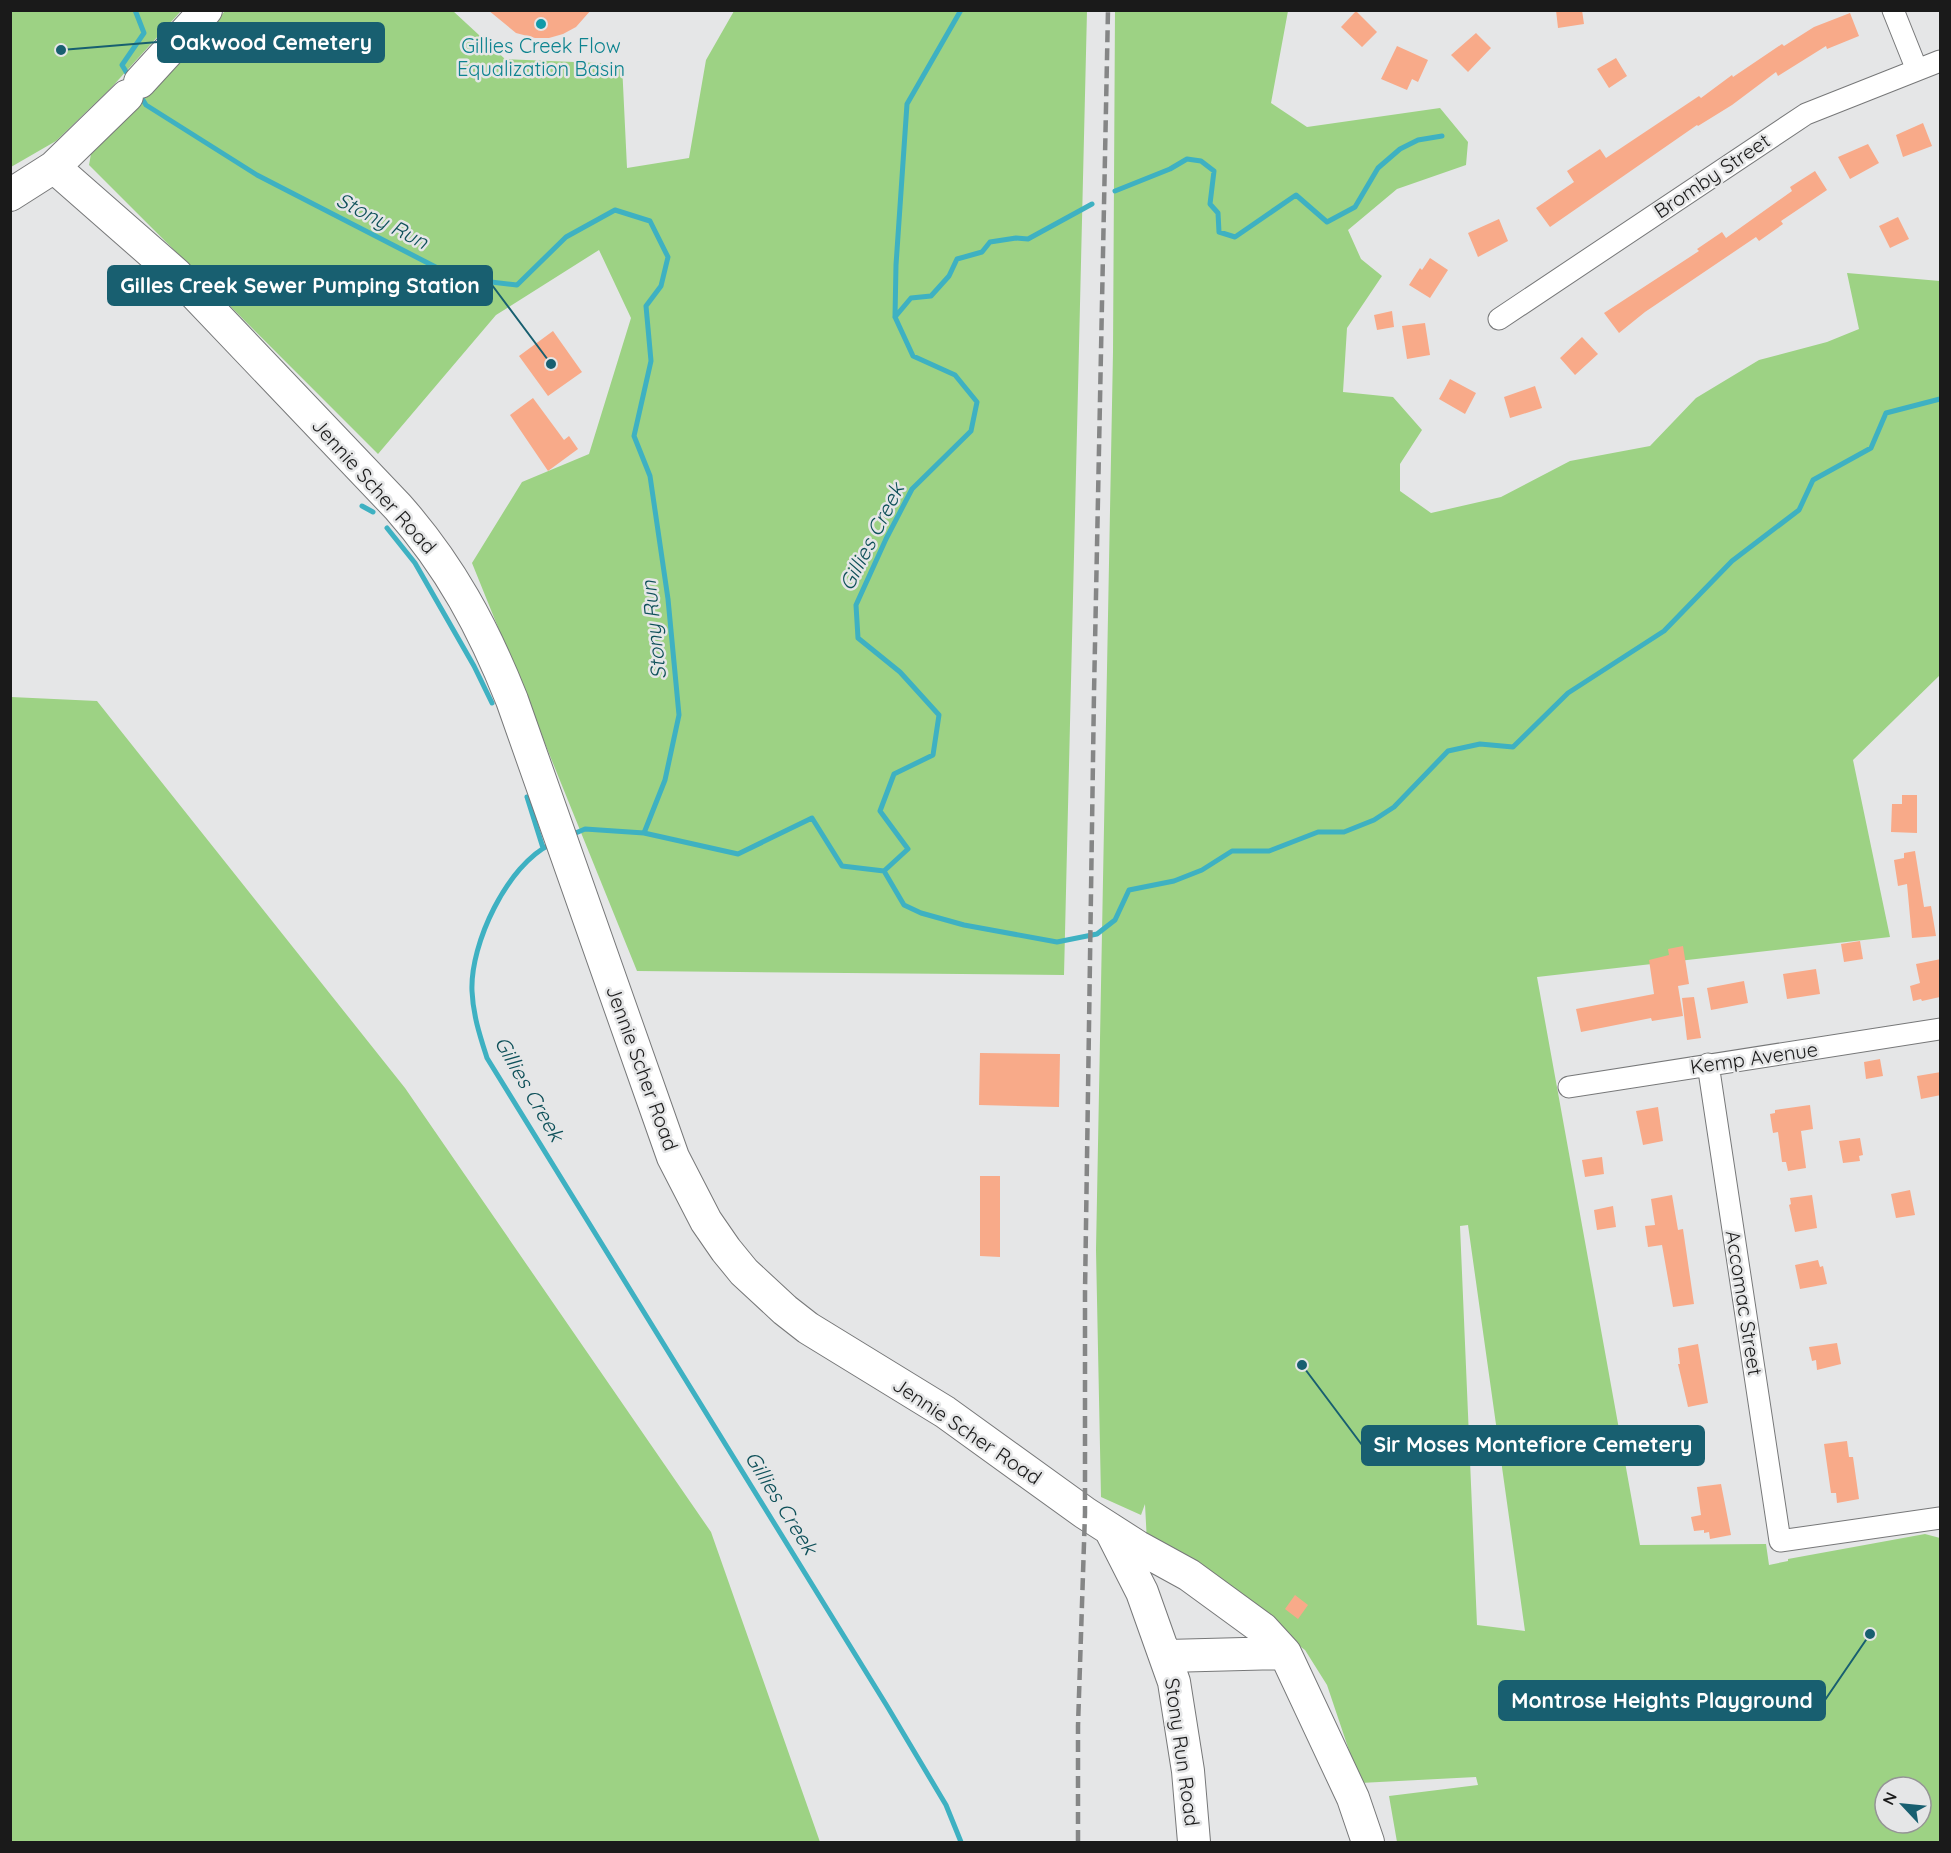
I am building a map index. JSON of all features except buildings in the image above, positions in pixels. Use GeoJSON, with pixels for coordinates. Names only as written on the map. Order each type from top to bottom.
{"type":"FeatureCollection","features":[{"type":"Feature","properties":{"kind":"street"},"geometry":{"type":"LineString","coordinates":[[10,195],[54,167],[134,89],[206,10]]}},
{"type":"Feature","properties":{"kind":"street"},"geometry":{"type":"LineString","coordinates":[[1893,10],[1917,70]]}},
{"type":"Feature","properties":{"kind":"street","name":"Bromby Street"},"geometry":{"type":"LineString","coordinates":[[1499,319],[1806,114],[1941,62]]}},
{"type":"Feature","properties":{"kind":"street","name":"Jennie Scher Road"},"geometry":{"type":"LineString","coordinates":[[54,167],[176,274],[398,507],[447,569],[492,650],[544,790],[673,1158],[700,1212],[726,1250],[764,1292],[808,1328],[945,1412],[1110,1530],[1189,1575],[1263,1629],[1285,1653],[1353,1798],[1368,1842]]}},
{"type":"Feature","properties":{"kind":"street","name":"Kemp Avenue"},"geometry":{"type":"LineString","coordinates":[[1569,1087],[1941,1029]]}},
{"type":"Feature","properties":{"kind":"street","name":"Accomac Street"},"geometry":{"type":"LineString","coordinates":[[1708,1064],[1780,1541],[1941,1518]]}},
{"type":"Feature","properties":{"kind":"street","name":"Stony Run Road"},"geometry":{"type":"LineString","coordinates":[[1110,1530],[1143,1592],[1167,1656],[1174,1683],[1188,1771],[1194,1842]]}},
{"type":"Feature","properties":{"kind":"street"},"geometry":{"type":"LineString","coordinates":[[1167,1656],[1285,1653]]}},
{"type":"Feature","properties":{"kind":"green space"},"geometry":{"type":"Polygon","coordinates":[[[10,11],[181,11],[110,89],[56,141],[11,167],[10,11]]]}},
{"type":"Feature","properties":{"kind":"green space"},"geometry":{"type":"Polygon","coordinates":[[[225,11],[453,11],[505,59],[622,64],[627,168],[689,158],[706,60],[734,11],[1087,11],[1064,975],[637,971],[472,563],[522,482],[589,454],[631,318],[599,250],[496,315],[378,454],[89,165],[91,154],[225,11]]]}},
{"type":"Feature","properties":{"kind":"green space"},"geometry":{"type":"Polygon","coordinates":[[[1115,11],[1288,11],[1271,103],[1307,127],[1440,108],[1468,142],[1466,165],[1397,189],[1348,230],[1361,259],[1382,276],[1347,328],[1343,392],[1393,397],[1422,430],[1400,464],[1400,491],[1431,513],[1501,497],[1570,461],[1650,446],[1696,398],[1759,360],[1827,342],[1859,329],[1847,273],[1940,281],[1940,675],[1853,760],[1890,937],[1537,977],[1640,1545],[1766,1544],[1769,1565],[1788,1561],[1788,1559],[1925,1534],[1940,1538],[1940,1842],[1397,1842],[1389,1796],[1478,1785],[1476,1777],[1360,1783],[1327,1685],[1305,1650],[1234,1598],[1147,1543],[1145,1504],[1141,1515],[1101,1497],[1096,1250],[1113,352],[1115,11]],[[1468,1225],[1460,1226],[1477,1625],[1525,1631],[1468,1225]]]}},
{"type":"Feature","properties":{"kind":"green space"},"geometry":{"type":"Polygon","coordinates":[[[11,697],[97,701],[405,1088],[711,1532],[820,1842],[11,1842],[11,697]]]}},
{"type":"Feature","properties":{"kind":"waterway","name":"Stony Run"},"geometry":{"type":"LineString","coordinates":[[131,80],[122,65],[144,33],[135,10]]}},
{"type":"Feature","properties":{"kind":"waterway","name":"Gillies Creek"},"geometry":{"type":"LineString","coordinates":[[571,835],[585,829],[644,833],[738,854],[812,818],[842,866],[884,871],[908,849],[880,811],[894,774],[933,755],[939,715],[900,672],[858,638],[856,605],[912,489],[971,431],[977,402],[955,375],[913,356],[895,317],[896,265],[907,104],[961,10]]}},
{"type":"Feature","properties":{"kind":"waterway","name":"Stony Run"},"geometry":{"type":"LineString","coordinates":[[140,95],[146,105],[257,175],[457,278],[517,285],[566,237],[615,210],[650,221],[668,257],[661,286],[646,306],[651,361],[634,436],[650,476],[668,599],[679,715],[665,780],[644,833]]}},
{"type":"Feature","properties":{"kind":"waterway"},"geometry":{"type":"LineString","coordinates":[[1115,191],[1170,169],[1187,159],[1201,161],[1214,171],[1210,204],[1218,213],[1219,232],[1235,237],[1296,195],[1327,222],[1355,207],[1378,168],[1400,149],[1418,140],[1442,136]]}},
{"type":"Feature","properties":{"kind":"waterway"},"geometry":{"type":"LineString","coordinates":[[895,317],[911,298],[931,296],[949,276],[957,259],[982,252],[990,242],[1016,238],[1028,239],[1092,204]]}},
{"type":"Feature","properties":{"kind":"waterway"},"geometry":{"type":"LineString","coordinates":[[884,871],[904,905],[921,913],[964,925],[1057,942],[1097,934],[1115,920],[1129,890],[1174,881],[1202,870],[1232,851],[1269,851],[1318,832],[1344,832],[1374,820],[1394,807],[1448,751],[1480,744],[1513,747],[1568,693],[1664,631],[1732,561],[1799,510],[1813,480],[1871,448],[1886,413],[1940,399]]}},
{"type":"Feature","properties":{"kind":"waterway"},"geometry":{"type":"LineString","coordinates":[[362,506],[373,512]]}},
{"type":"Feature","properties":{"kind":"waterway"},"geometry":{"type":"LineString","coordinates":[[387,528],[415,563],[474,666],[492,703]]}},
{"type":"Feature","properties":{"kind":"waterway"},"geometry":{"type":"LineString","coordinates":[[527,797],[543,848]]}},
{"type":"Feature","properties":{"kind":"waterway","name":"Gillies Creek"},"geometry":{"type":"LineString","coordinates":[[551,844],[535,854],[506,887],[494,908],[477,951],[472,991],[477,1025],[487,1058],[887,1706],[946,1805],[961,1842]]}},
{"type":"Feature","properties":{"kind":"railway"},"geometry":{"type":"LineString","coordinates":[[1078,1842],[1078,1726],[1085,1513],[1085,1292],[1094,693],[1108,10]]}},
{"type":"Feature","properties":{"kind":"place","name":"Gillies Creek Flow Equalization Basin"},"geometry":{"type":"Point","coordinates":[541,24]}},
{"type":"Feature","properties":{"kind":"place","name":"Oakwood Cemetery"},"geometry":{"type":"Point","coordinates":[61,50]}},
{"type":"Feature","properties":{"kind":"place","name":"Gilles Creek Sewer Pumping Station"},"geometry":{"type":"Point","coordinates":[551,364]}},
{"type":"Feature","properties":{"kind":"place","name":"Sir Moses Montefiore Cemetery"},"geometry":{"type":"Point","coordinates":[1302,1365]}},
{"type":"Feature","properties":{"kind":"place","name":"Montrose Heights Playground"},"geometry":{"type":"Point","coordinates":[1870,1634]}}]}
